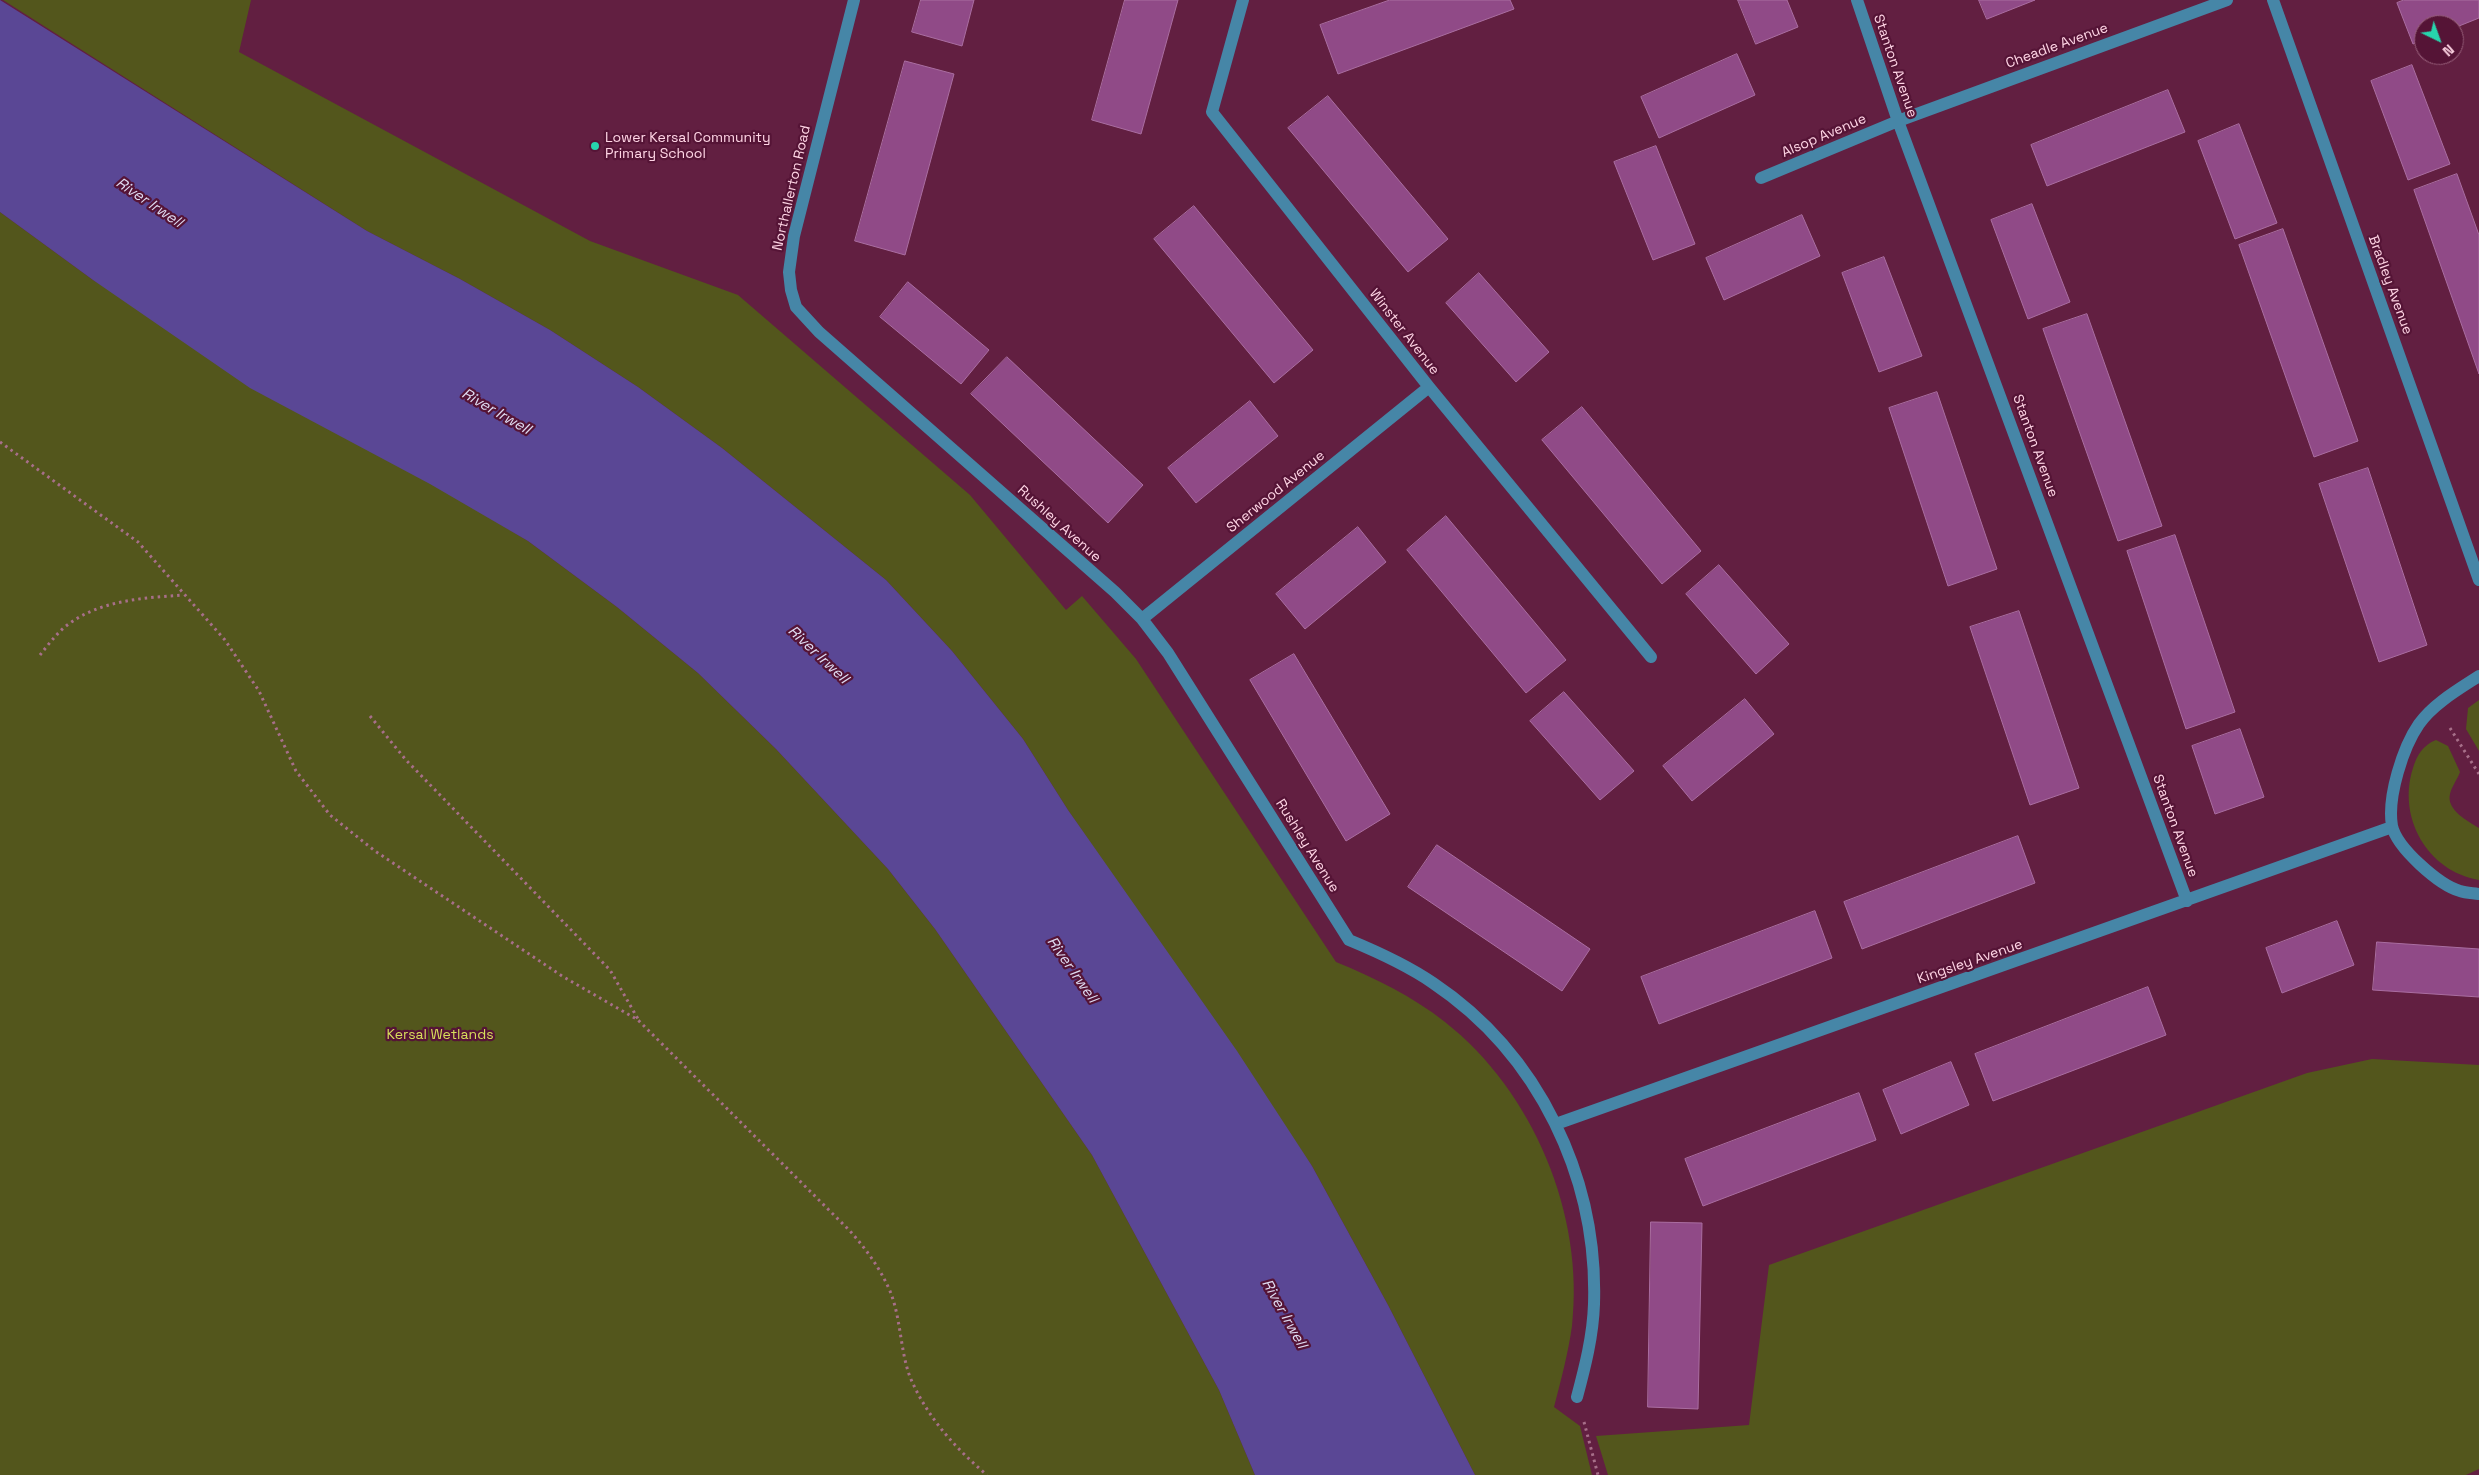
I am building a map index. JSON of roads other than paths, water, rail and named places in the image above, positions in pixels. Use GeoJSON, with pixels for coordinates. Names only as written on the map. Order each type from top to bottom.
{"type":"FeatureCollection","features":[{"type":"Feature","properties":{"kind":"street","name":"Northallerton Road"},"geometry":{"type":"LineString","coordinates":[[853,360],[819,332],[796,307],[791,290],[789,272],[794,236],[854,0]]}},
{"type":"Feature","properties":{"kind":"street","name":"Winster Avenue"},"geometry":{"type":"LineString","coordinates":[[1243,0],[1212,112],[1429,387],[1651,657]]}},
{"type":"Feature","properties":{"kind":"street","name":"Stanton Avenue"},"geometry":{"type":"LineString","coordinates":[[1857,0],[1898,121],[2188,901]]}},
{"type":"Feature","properties":{"kind":"street","name":"Cheadle Avenue"},"geometry":{"type":"LineString","coordinates":[[1898,121],[2227,0]]}},
{"type":"Feature","properties":{"kind":"street","name":"Bradley Avenue"},"geometry":{"type":"LineString","coordinates":[[2273,0],[2479,580]]}},
{"type":"Feature","properties":{"kind":"street","name":"Alsop Avenue"},"geometry":{"type":"LineString","coordinates":[[1762,178],[1898,121]]}},
{"type":"Feature","properties":{"kind":"street","name":"Rushley Avenue"},"geometry":{"type":"LineString","coordinates":[[853,360],[1085,568],[1115,592],[1142,619],[1168,653],[1349,940],[1392,958],[1433,983],[1470,1011],[1504,1045],[1532,1083],[1556,1124],[1574,1167],[1587,1212],[1594,1258],[1594,1306],[1589,1352],[1577,1398]]}},
{"type":"Feature","properties":{"kind":"street","name":"Sherwood Avenue"},"geometry":{"type":"LineString","coordinates":[[1142,619],[1429,387]]}},
{"type":"Feature","properties":{"kind":"street"},"geometry":{"type":"LineString","coordinates":[[2479,676],[2434,708],[2420,723],[2406,746],[2397,771],[2393,797],[2392,827],[2404,847],[2420,864],[2439,879],[2459,891],[2479,894]]}},
{"type":"Feature","properties":{"kind":"street","name":"Kingsley Avenue"},"geometry":{"type":"LineString","coordinates":[[1556,1124],[2392,827]]}},
{"type":"Feature","properties":{"kind":"water","name":"River Irwell"},"geometry":{"type":"Polygon","coordinates":[[[0,0],[367,231],[460,279],[550,330],[638,387],[722,448],[886,580],[952,651],[1023,739],[1068,810],[1237,1051],[1312,1166],[1388,1305],[1475,1475],[1255,1475],[1219,1390],[1092,1155],[935,929],[888,869],[776,749],[698,673],[617,607],[528,541],[430,484],[250,388],[93,280],[0,212],[0,0]]]}},
{"type":"Feature","properties":{"kind":"place","name":"Lower Kersal Community Primary School"},"geometry":{"type":"Point","coordinates":[595,146]}},
{"type":"Feature","properties":{"kind":"park label","name":"Kersal Wetlands"},"geometry":{"type":"Point","coordinates":[440,1035]}}]}
